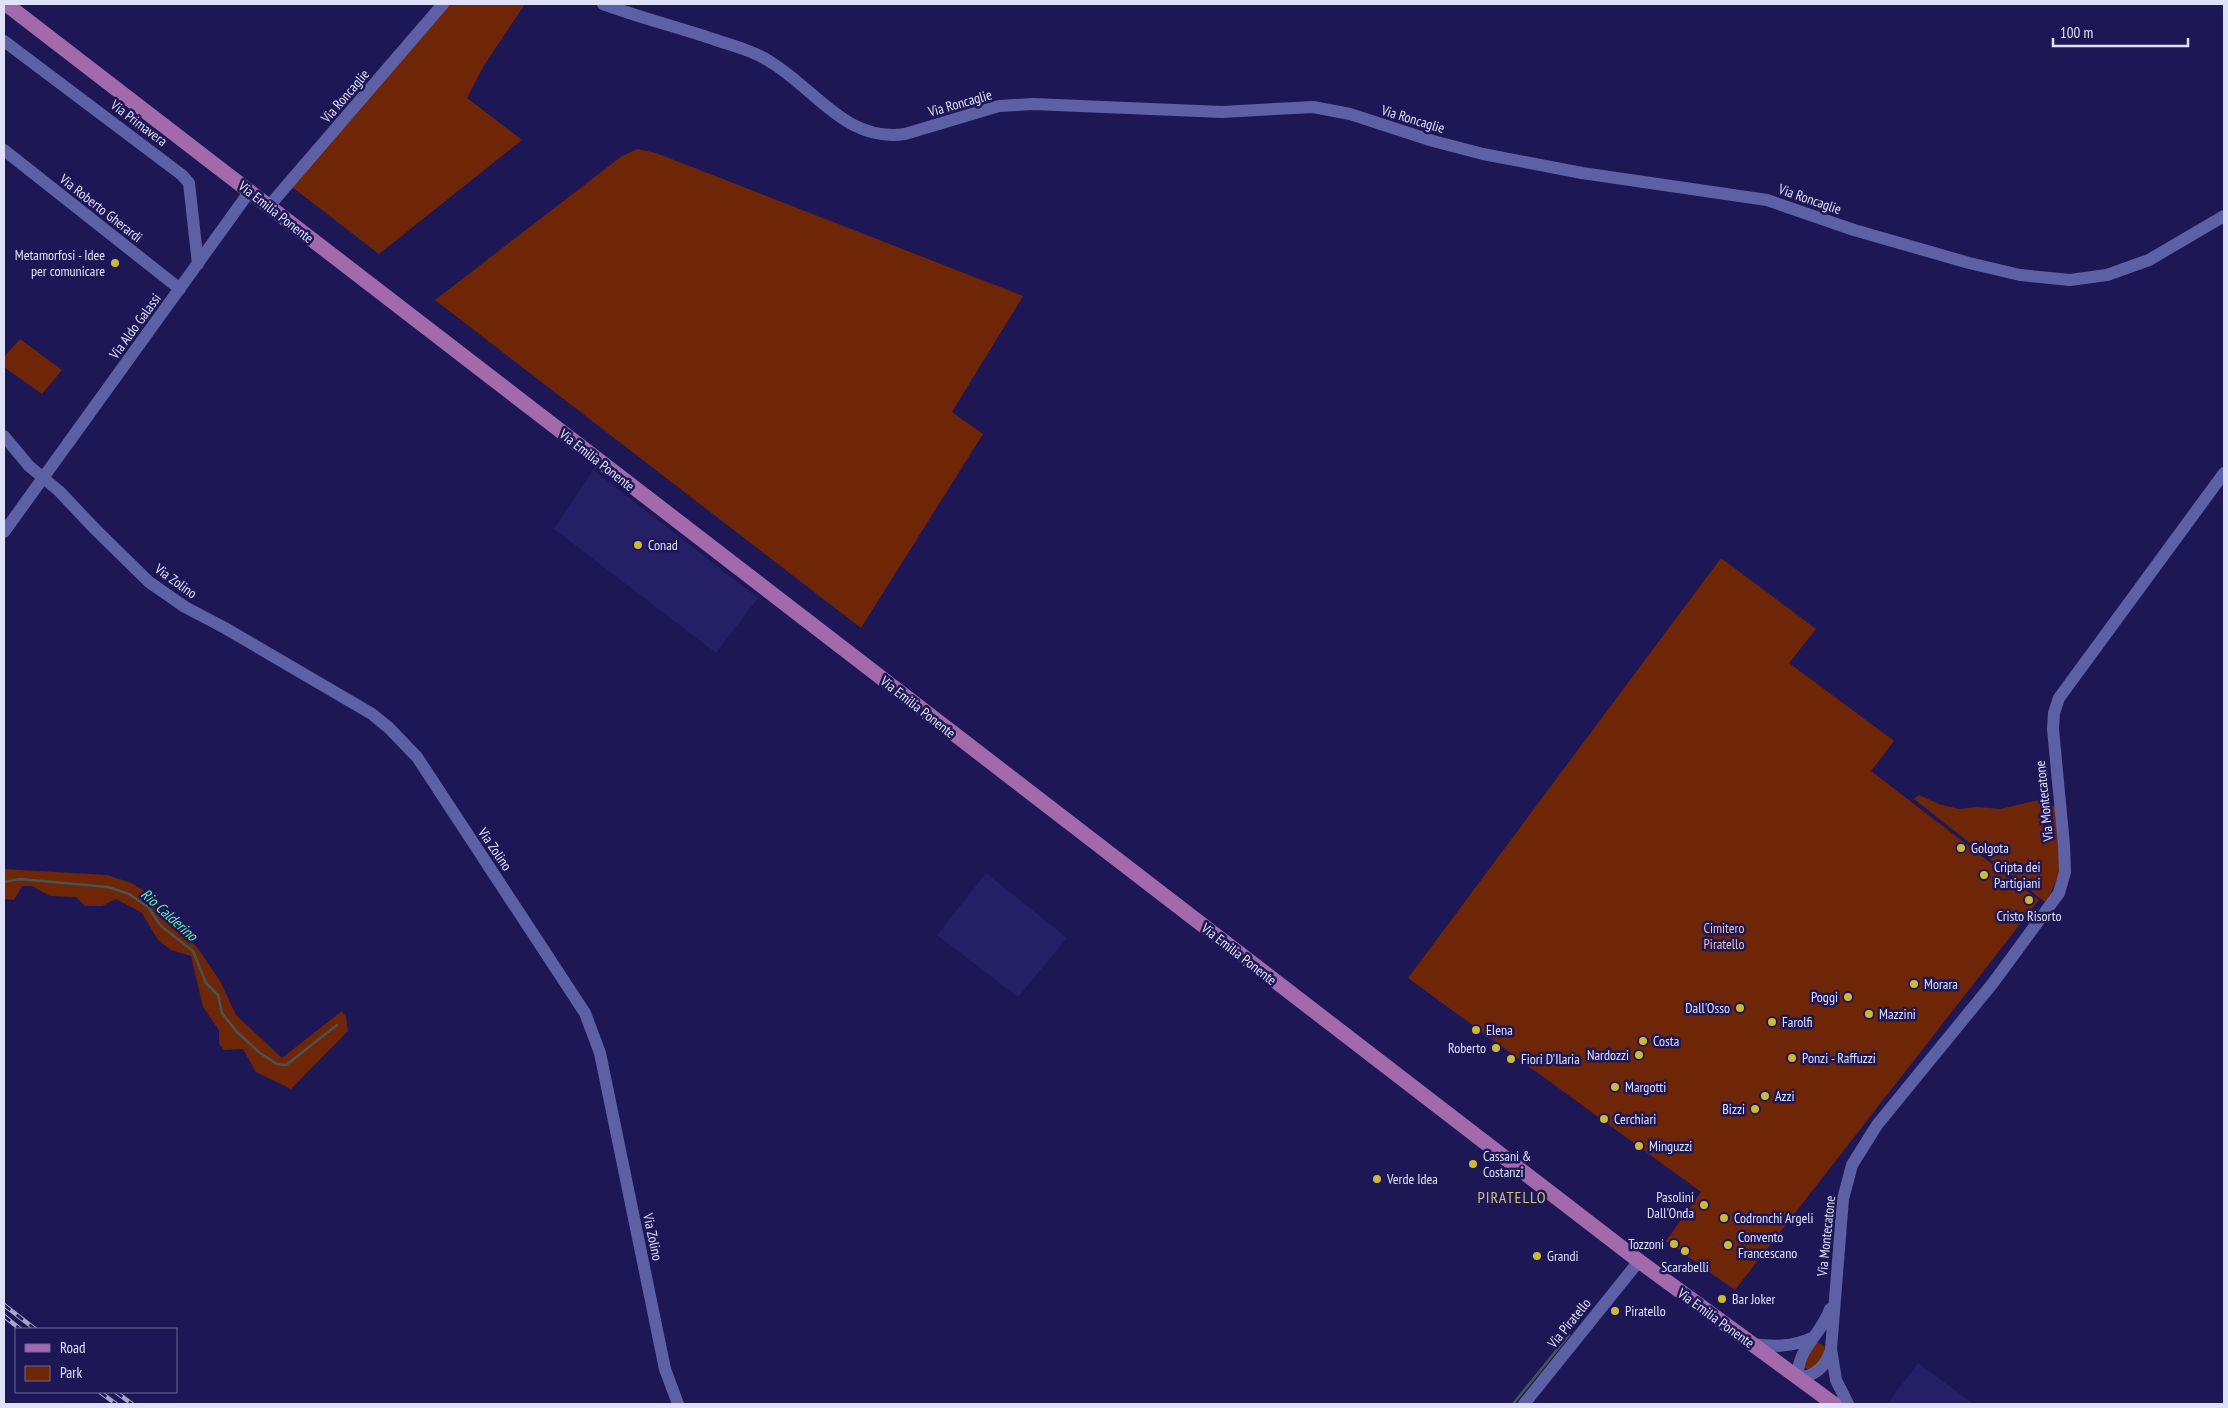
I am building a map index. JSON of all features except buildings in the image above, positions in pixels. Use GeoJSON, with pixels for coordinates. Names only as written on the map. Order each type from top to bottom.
{"type":"FeatureCollection","features":[{"type":"Feature","properties":{"kind":"main road","name":"Via Emilia Ponente"},"geometry":{"type":"LineString","coordinates":[[6,4],[1639,1261],[1834,1404]]}},
{"type":"Feature","properties":{"kind":"street","name":"Via Roncaglie"},"geometry":{"type":"LineString","coordinates":[[269,206],[443,4]]}},
{"type":"Feature","properties":{"kind":"street","name":"Via Roncaglie"},"geometry":{"type":"LineString","coordinates":[[603,4],[749,51],[772,63],[859,130],[876,135],[905,134],[998,106],[1033,104],[1222,112],[1313,107],[1350,114],[1433,141],[1483,154],[1582,173],[1767,200],[1854,230],[1969,263],[2020,275],[2070,280],[2107,275],[2148,260],[2224,216]]}},
{"type":"Feature","properties":{"kind":"street","name":"Via Primavera"},"geometry":{"type":"LineString","coordinates":[[4,41],[182,175],[189,183],[198,264]]}},
{"type":"Feature","properties":{"kind":"street","name":"Via Roberto Gherardi"},"geometry":{"type":"LineString","coordinates":[[4,150],[180,289]]}},
{"type":"Feature","properties":{"kind":"street","name":"Via Aldo Galassi"},"geometry":{"type":"LineString","coordinates":[[4,532],[45,478],[250,191]]}},
{"type":"Feature","properties":{"kind":"street","name":"Via Zolino"},"geometry":{"type":"LineString","coordinates":[[4,436],[29,466],[45,478],[149,582],[185,608],[225,628],[372,714],[417,757],[584,1013],[594,1033],[614,1117],[665,1369],[678,1404]]}},
{"type":"Feature","properties":{"kind":"street","name":"Via Montecatone"},"geometry":{"type":"LineString","coordinates":[[1836,1290],[1826,1319],[1801,1356],[1797,1368],[1798,1378],[1809,1377],[1819,1371],[1827,1362],[1831,1349],[1836,1290],[1843,1199],[1852,1165],[1878,1125],[1993,983],[2059,893],[2065,872],[2064,845],[2053,744],[2054,713],[2059,698],[2224,473]]}},
{"type":"Feature","properties":{"kind":"street","name":"Via Piratello"},"geometry":{"type":"LineString","coordinates":[[1524,1404],[1639,1261]]}},
{"type":"Feature","properties":{"kind":"street"},"geometry":{"type":"LineString","coordinates":[[1752,1344],[1782,1346],[1801,1343],[1815,1337]]}},
{"type":"Feature","properties":{"kind":"street","name":"Via Montecatone"},"geometry":{"type":"LineString","coordinates":[[1831,1349],[1836,1380],[1848,1404]]}},
{"type":"Feature","properties":{"kind":"shaded area"},"geometry":{"type":"Polygon","coordinates":[[[593,470],[758,598],[716,653],[554,529],[593,470]]]}},
{"type":"Feature","properties":{"kind":"shaded area"},"geometry":{"type":"Polygon","coordinates":[[[986,873],[1067,938],[1018,997],[937,935],[986,873]]]}},
{"type":"Feature","properties":{"kind":"shaded area"},"geometry":{"type":"Polygon","coordinates":[[[1918,1363],[1974,1404],[1887,1404],[1918,1363]]]}},
{"type":"Feature","properties":{"kind":"green space"},"geometry":{"type":"Polygon","coordinates":[[[445,4],[525,4],[483,67],[467,98],[522,140],[379,254],[292,187],[445,4]]]}},
{"type":"Feature","properties":{"kind":"green space"},"geometry":{"type":"Polygon","coordinates":[[[637,149],[656,153],[1023,296],[952,412],[983,434],[861,628],[435,300],[622,156],[637,149]]]}},
{"type":"Feature","properties":{"kind":"green space"},"geometry":{"type":"Polygon","coordinates":[[[20,339],[62,370],[42,394],[4,367],[4,357],[20,339]]]}},
{"type":"Feature","properties":{"kind":"green space","name":"Cimitero Piratello"},"geometry":{"type":"Polygon","coordinates":[[[1721,558],[1816,629],[1789,663],[1894,741],[1871,771],[2039,900],[1735,1290],[1666,1241],[1701,1192],[1408,978],[1721,558]]]}},
{"type":"Feature","properties":{"kind":"green space"},"geometry":{"type":"Polygon","coordinates":[[[1919,795],[1939,804],[1959,809],[1977,807],[2000,809],[2043,799],[2049,802],[2055,808],[2059,875],[2046,903],[1914,799],[1919,795]]]}},
{"type":"Feature","properties":{"kind":"green space"},"geometry":{"type":"Polygon","coordinates":[[[4,869],[107,875],[131,883],[148,893],[168,911],[179,930],[197,947],[220,981],[236,1015],[282,1058],[342,1011],[346,1017],[348,1031],[291,1089],[256,1072],[243,1049],[224,1050],[219,1044],[219,1030],[203,1007],[191,956],[171,950],[158,940],[142,913],[116,899],[102,906],[85,906],[76,897],[50,896],[32,886],[22,886],[14,900],[4,899],[4,869]]]}},
{"type":"Feature","properties":{"kind":"green space"},"geometry":{"type":"Polygon","coordinates":[[[1817,1342],[1829,1349],[1822,1360],[1810,1369],[1803,1368],[1806,1354],[1817,1342]]]}},
{"type":"Feature","properties":{"kind":"waterway","name":"Rio Calderino"},"geometry":{"type":"LineString","coordinates":[[4,882],[20,879],[108,887],[129,894],[148,907],[161,926],[193,951],[206,983],[218,995],[222,1013],[237,1032],[260,1053],[277,1064],[286,1065],[337,1025]]}},
{"type":"Feature","properties":{"kind":"waterway"},"geometry":{"type":"LineString","coordinates":[[1513,1404],[1569,1335]]}},
{"type":"Feature","properties":{"kind":"railway"},"geometry":{"type":"LineString","coordinates":[[4,1305],[34,1328]]}},
{"type":"Feature","properties":{"kind":"railway"},"geometry":{"type":"LineString","coordinates":[[4,1316],[19,1328]]}},
{"type":"Feature","properties":{"kind":"railway"},"geometry":{"type":"LineString","coordinates":[[101,1393],[116,1404]]}},
{"type":"Feature","properties":{"kind":"railway"},"geometry":{"type":"LineString","coordinates":[[117,1393],[132,1404]]}},
{"type":"Feature","properties":{"kind":"place","name":"Metamorfosi - Idee per comunicare"},"geometry":{"type":"Point","coordinates":[115,263]}},
{"type":"Feature","properties":{"kind":"place","name":"Conad"},"geometry":{"type":"Point","coordinates":[638,545]}},
{"type":"Feature","properties":{"kind":"place","name":"Golgota"},"geometry":{"type":"Point","coordinates":[1961,848]}},
{"type":"Feature","properties":{"kind":"place","name":"Cripta dei Partigiani"},"geometry":{"type":"Point","coordinates":[1984,875]}},
{"type":"Feature","properties":{"kind":"place","name":"Cristo Risorto"},"geometry":{"type":"Point","coordinates":[2029,900]}},
{"type":"Feature","properties":{"kind":"place","name":"Morara"},"geometry":{"type":"Point","coordinates":[1914,984]}},
{"type":"Feature","properties":{"kind":"place","name":"Poggi"},"geometry":{"type":"Point","coordinates":[1848,997]}},
{"type":"Feature","properties":{"kind":"place","name":"Dall'Osso"},"geometry":{"type":"Point","coordinates":[1740,1008]}},
{"type":"Feature","properties":{"kind":"place","name":"Mazzini"},"geometry":{"type":"Point","coordinates":[1869,1014]}},
{"type":"Feature","properties":{"kind":"place","name":"Farolfi"},"geometry":{"type":"Point","coordinates":[1772,1022]}},
{"type":"Feature","properties":{"kind":"place","name":"Elena"},"geometry":{"type":"Point","coordinates":[1476,1030]}},
{"type":"Feature","properties":{"kind":"place","name":"Costa"},"geometry":{"type":"Point","coordinates":[1643,1041]}},
{"type":"Feature","properties":{"kind":"place","name":"Roberto"},"geometry":{"type":"Point","coordinates":[1496,1048]}},
{"type":"Feature","properties":{"kind":"place","name":"Nardozzi"},"geometry":{"type":"Point","coordinates":[1639,1055]}},
{"type":"Feature","properties":{"kind":"place","name":"Ponzi - Raffuzzi"},"geometry":{"type":"Point","coordinates":[1792,1058]}},
{"type":"Feature","properties":{"kind":"place","name":"Fiori D'Ilaria"},"geometry":{"type":"Point","coordinates":[1511,1059]}},
{"type":"Feature","properties":{"kind":"place","name":"Margotti"},"geometry":{"type":"Point","coordinates":[1615,1087]}},
{"type":"Feature","properties":{"kind":"place","name":"Azzi"},"geometry":{"type":"Point","coordinates":[1765,1096]}},
{"type":"Feature","properties":{"kind":"place","name":"Bizzi"},"geometry":{"type":"Point","coordinates":[1755,1109]}},
{"type":"Feature","properties":{"kind":"place","name":"Cerchiari"},"geometry":{"type":"Point","coordinates":[1604,1119]}},
{"type":"Feature","properties":{"kind":"place","name":"Minguzzi"},"geometry":{"type":"Point","coordinates":[1639,1146]}},
{"type":"Feature","properties":{"kind":"place","name":"Cassani & Costanzi"},"geometry":{"type":"Point","coordinates":[1473,1164]}},
{"type":"Feature","properties":{"kind":"place","name":"Verde Idea"},"geometry":{"type":"Point","coordinates":[1377,1179]}},
{"type":"Feature","properties":{"kind":"place","name":"Pasolini Dall'Onda"},"geometry":{"type":"Point","coordinates":[1704,1205]}},
{"type":"Feature","properties":{"kind":"place","name":"Codronchi Argeli"},"geometry":{"type":"Point","coordinates":[1724,1218]}},
{"type":"Feature","properties":{"kind":"place","name":"Tozzoni"},"geometry":{"type":"Point","coordinates":[1674,1244]}},
{"type":"Feature","properties":{"kind":"place","name":"Convento Francescano"},"geometry":{"type":"Point","coordinates":[1728,1245]}},
{"type":"Feature","properties":{"kind":"place","name":"Scarabelli"},"geometry":{"type":"Point","coordinates":[1685,1251]}},
{"type":"Feature","properties":{"kind":"place","name":"Grandi"},"geometry":{"type":"Point","coordinates":[1537,1256]}},
{"type":"Feature","properties":{"kind":"place","name":"Bar Joker"},"geometry":{"type":"Point","coordinates":[1722,1299]}},
{"type":"Feature","properties":{"kind":"place","name":"Piratello"},"geometry":{"type":"Point","coordinates":[1615,1311]}},
{"type":"Feature","properties":{"kind":"district","name":"PIRATELLO"},"geometry":{"type":"Point","coordinates":[1512,1197]}}]}
